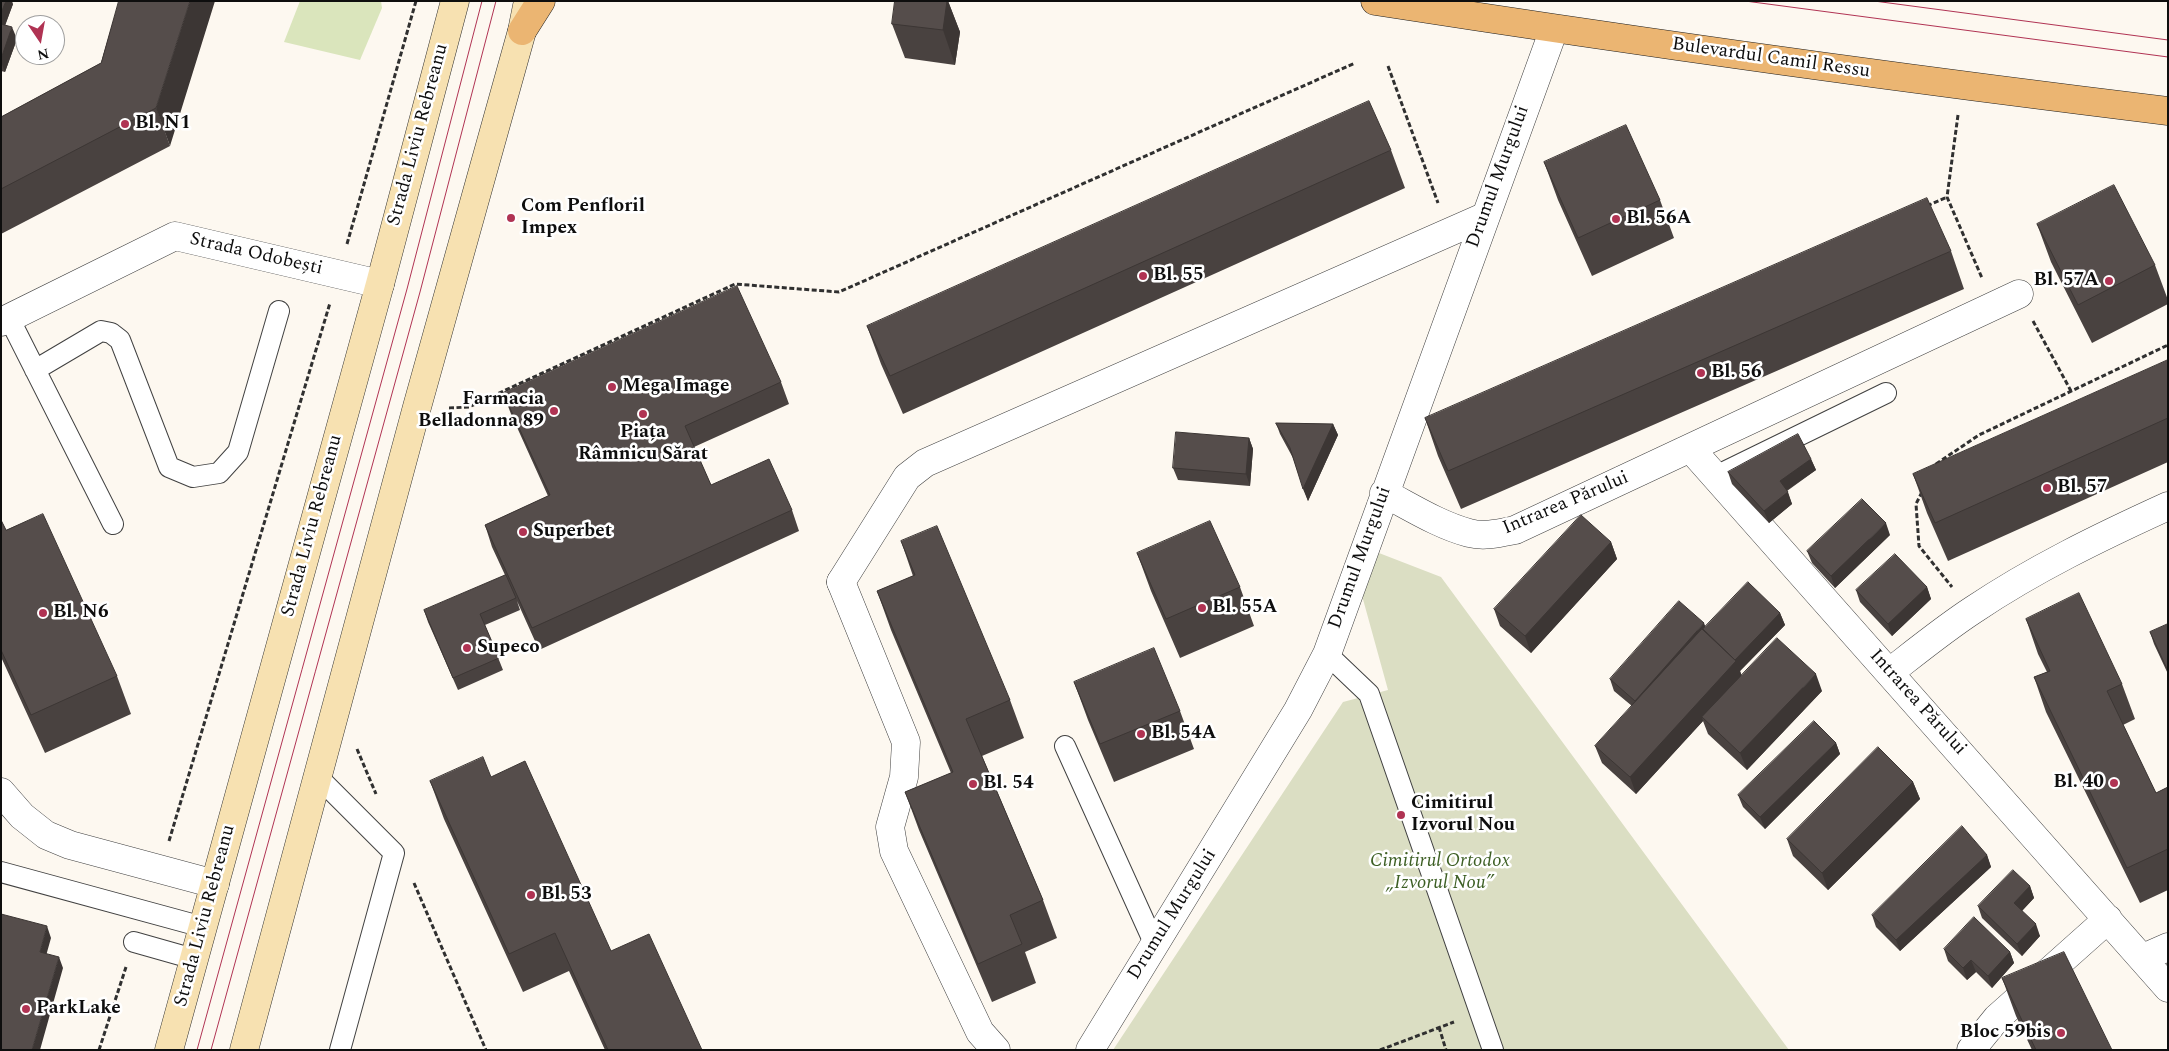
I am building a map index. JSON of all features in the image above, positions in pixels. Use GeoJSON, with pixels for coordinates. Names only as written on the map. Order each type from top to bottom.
{"type":"FeatureCollection","features":[{"type":"Feature","properties":{"kind":"main road","name":"Strada Liviu Rebreanu"},"geometry":{"type":"LineString","coordinates":[[169,1050],[380,284],[455,1]]}},
{"type":"Feature","properties":{"kind":"main road"},"geometry":{"type":"LineString","coordinates":[[244,1050],[522,31],[528,1]]}},
{"type":"Feature","properties":{"kind":"main road"},"geometry":{"type":"LineString","coordinates":[[522,31],[541,1]]}},
{"type":"Feature","properties":{"kind":"main road","name":"Bulevardul Camil Ressu"},"geometry":{"type":"LineString","coordinates":[[1375,1],[1554,29],[1962,86],[2168,112]]}},
{"type":"Feature","properties":{"kind":"street","name":"Drumul Murgului"},"geometry":{"type":"LineString","coordinates":[[1090,1050],[1298,710],[1328,654],[1384,494],[1554,29]]}},
{"type":"Feature","properties":{"kind":"street"},"geometry":{"type":"LineString","coordinates":[[996,1050],[980,1032],[894,851],[890,827],[904,777],[906,742],[841,582],[907,478],[925,463],[1486,216]]}},
{"type":"Feature","properties":{"kind":"street","name":"Strada Odobești"},"geometry":{"type":"LineString","coordinates":[[5,320],[175,236],[380,284]]}},
{"type":"Feature","properties":{"kind":"street","name":"Intrarea Părului"},"geometry":{"type":"LineString","coordinates":[[1384,494],[1439,521],[1470,533],[1494,534],[1515,530],[2019,294]]}},
{"type":"Feature","properties":{"kind":"street","name":"Intrarea Părului"},"geometry":{"type":"LineString","coordinates":[[1690,448],[2168,988]]}},
{"type":"Feature","properties":{"kind":"street"},"geometry":{"type":"LineString","coordinates":[[1890,672],[1972,611],[2032,574],[2090,541],[2168,506]]}},
{"type":"Feature","properties":{"kind":"street"},"geometry":{"type":"LineString","coordinates":[[4,798],[22,816],[46,835],[70,845],[214,884]]}},
{"type":"Feature","properties":{"kind":"street"},"geometry":{"type":"LineString","coordinates":[[1971,1050],[1997,1018],[2108,918]]}},
{"type":"Feature","properties":{"kind":"street"},"geometry":{"type":"LineString","coordinates":[[2143,958],[2168,947]]}},
{"type":"Feature","properties":{"kind":"lane"},"geometry":{"type":"LineString","coordinates":[[35,370],[101,331],[111,332],[120,340],[169,467],[192,477],[218,473],[238,452],[279,311]]}},
{"type":"Feature","properties":{"kind":"lane"},"geometry":{"type":"LineString","coordinates":[[5,320],[35,370],[113,524]]}},
{"type":"Feature","properties":{"kind":"lane"},"geometry":{"type":"LineString","coordinates":[[1714,477],[1886,393]]}},
{"type":"Feature","properties":{"kind":"lane"},"geometry":{"type":"LineString","coordinates":[[1328,654],[1369,694],[1493,1050]]}},
{"type":"Feature","properties":{"kind":"lane"},"geometry":{"type":"LineString","coordinates":[[1065,746],[1155,945]]}},
{"type":"Feature","properties":{"kind":"lane"},"geometry":{"type":"LineString","coordinates":[[318,777],[394,853],[340,1050]]}},
{"type":"Feature","properties":{"kind":"lane"},"geometry":{"type":"LineString","coordinates":[[1,872],[202,927]]}},
{"type":"Feature","properties":{"kind":"lane"},"geometry":{"type":"LineString","coordinates":[[134,942],[194,959]]}},
{"type":"Feature","properties":{"kind":"path"},"geometry":{"type":"LineString","coordinates":[[161,870],[339,274],[416,1]]}},
{"type":"Feature","properties":{"kind":"path"},"geometry":{"type":"LineString","coordinates":[[418,407],[469,407],[735,284],[839,292],[1355,62]]}},
{"type":"Feature","properties":{"kind":"path"},"geometry":{"type":"LineString","coordinates":[[1388,66],[1449,232]]}},
{"type":"Feature","properties":{"kind":"path"},"geometry":{"type":"LineString","coordinates":[[1962,86],[1947,197],[1994,306]]}},
{"type":"Feature","properties":{"kind":"path"},"geometry":{"type":"LineString","coordinates":[[1920,209],[1947,197]]}},
{"type":"Feature","properties":{"kind":"path"},"geometry":{"type":"LineString","coordinates":[[2019,294],[2071,391]]}},
{"type":"Feature","properties":{"kind":"path"},"geometry":{"type":"LineString","coordinates":[[1932,473],[1936,465],[1979,435],[2168,345]]}},
{"type":"Feature","properties":{"kind":"path"},"geometry":{"type":"LineString","coordinates":[[1924,488],[1916,504],[1919,546],[1972,611]]}},
{"type":"Feature","properties":{"kind":"path"},"geometry":{"type":"LineString","coordinates":[[99,1050],[134,942]]}},
{"type":"Feature","properties":{"kind":"path"},"geometry":{"type":"LineString","coordinates":[[1439,1028],[1446,1050]]}},
{"type":"Feature","properties":{"kind":"green space"},"geometry":{"type":"Polygon","coordinates":[[[300,1],[381,1],[382,8],[360,60],[284,42],[300,1]]]}},
{"type":"Feature","properties":{"kind":"green space","name":"Cimitirul Ortodox „Izvorul Nou”"},"geometry":{"type":"Polygon","coordinates":[[[1379,553],[1441,577],[1789,1050],[1113,1050],[1343,702],[1388,690],[1361,592],[1379,553]]]}},
{"type":"Feature","properties":{"kind":"building"},"geometry":{"type":"Polygon","coordinates":[[[1,1],[6,1],[1,13],[1,1]]]}},
{"type":"Feature","properties":{"kind":"building"},"geometry":{"type":"Polygon","coordinates":[[[119,1],[190,1],[156,108],[1,189],[1,117],[101,63],[119,1]]]}},
{"type":"Feature","properties":{"kind":"building"},"geometry":{"type":"Polygon","coordinates":[[[895,1],[947,1],[943,30],[892,24],[895,1]]]}},
{"type":"Feature","properties":{"kind":"building"},"geometry":{"type":"Polygon","coordinates":[[[1,24],[12,27],[1,59],[1,24]]]}},
{"type":"Feature","properties":{"kind":"building"},"geometry":{"type":"Polygon","coordinates":[[[1369,101],[1391,150],[890,376],[867,326],[1369,101]]]}},
{"type":"Feature","properties":{"kind":"building"},"geometry":{"type":"Polygon","coordinates":[[[1626,125],[1660,200],[1578,238],[1544,162],[1626,125]]]}},
{"type":"Feature","properties":{"kind":"building"},"geometry":{"type":"Polygon","coordinates":[[[2114,185],[2155,265],[2078,305],[2037,224],[2114,185]]]}},
{"type":"Feature","properties":{"kind":"building"},"geometry":{"type":"Polygon","coordinates":[[[1927,198],[1951,251],[1448,471],[1425,418],[1927,198]]]}},
{"type":"Feature","properties":{"kind":"building"},"geometry":{"type":"Polygon","coordinates":[[[737,286],[781,382],[685,426],[711,485],[769,459],[792,510],[532,628],[485,525],[550,495],[503,393],[737,286]]]}},
{"type":"Feature","properties":{"kind":"building"},"geometry":{"type":"Polygon","coordinates":[[[2168,360],[2168,418],[1935,523],[1913,474],[2168,360]]]}},
{"type":"Feature","properties":{"kind":"building"},"geometry":{"type":"Polygon","coordinates":[[[1276,423],[1333,424],[1303,489],[1290,448],[1276,423]]]}},
{"type":"Feature","properties":{"kind":"building"},"geometry":{"type":"Polygon","coordinates":[[[1176,432],[1249,438],[1246,474],[1173,468],[1176,432]]]}},
{"type":"Feature","properties":{"kind":"building"},"geometry":{"type":"Polygon","coordinates":[[[1798,434],[1811,459],[1780,481],[1788,492],[1764,511],[1728,472],[1798,434]]]}},
{"type":"Feature","properties":{"kind":"building"},"geometry":{"type":"Polygon","coordinates":[[[1862,499],[1886,523],[1831,576],[1807,551],[1862,499]]]}},
{"type":"Feature","properties":{"kind":"building","name":"Bl. N6"},"geometry":{"type":"Polygon","coordinates":[[[43,514],[117,676],[31,715],[1,650],[1,520],[6,530],[43,514]]]}},
{"type":"Feature","properties":{"kind":"building"},"geometry":{"type":"Polygon","coordinates":[[[1581,515],[1611,542],[1525,636],[1494,609],[1581,515]]]}},
{"type":"Feature","properties":{"kind":"building"},"geometry":{"type":"Polygon","coordinates":[[[1210,521],[1240,587],[1166,619],[1137,553],[1210,521]]]}},
{"type":"Feature","properties":{"kind":"building","name":"Bl. 54"},"geometry":{"type":"Polygon","coordinates":[[[937,526],[1010,700],[966,719],[1043,900],[1010,915],[1022,944],[978,964],[905,792],[953,772],[877,591],[915,575],[901,541],[937,526]]]}},
{"type":"Feature","properties":{"kind":"building"},"geometry":{"type":"Polygon","coordinates":[[[1895,554],[1927,587],[1888,624],[1856,590],[1895,554]]]}},
{"type":"Feature","properties":{"kind":"building","name":"Supeco"},"geometry":{"type":"Polygon","coordinates":[[[506,575],[516,598],[480,614],[499,658],[453,678],[424,610],[506,575]]]}},
{"type":"Feature","properties":{"kind":"building"},"geometry":{"type":"Polygon","coordinates":[[[1748,582],[1780,613],[1735,660],[1703,629],[1748,582]]]}},
{"type":"Feature","properties":{"kind":"building","name":"Bl. 40"},"geometry":{"type":"Polygon","coordinates":[[[2079,593],[2122,684],[2107,691],[2156,793],[2168,787],[2168,849],[2127,868],[2034,677],[2050,671],[2026,619],[2079,593]]]}},
{"type":"Feature","properties":{"kind":"building"},"geometry":{"type":"Polygon","coordinates":[[[1679,601],[1704,623],[1635,701],[1610,679],[1679,601]]]}},
{"type":"Feature","properties":{"kind":"building"},"geometry":{"type":"Polygon","coordinates":[[[2168,624],[2168,671],[2150,632],[2168,624]]]}},
{"type":"Feature","properties":{"kind":"building"},"geometry":{"type":"Polygon","coordinates":[[[1702,629],[1736,661],[1630,777],[1595,746],[1702,629]]]}},
{"type":"Feature","properties":{"kind":"building"},"geometry":{"type":"Polygon","coordinates":[[[1777,638],[1816,674],[1740,753],[1702,717],[1777,638]]]}},
{"type":"Feature","properties":{"kind":"building"},"geometry":{"type":"Polygon","coordinates":[[[1154,648],[1180,711],[1100,744],[1074,682],[1154,648]]]}},
{"type":"Feature","properties":{"kind":"building"},"geometry":{"type":"Polygon","coordinates":[[[1814,721],[1836,743],[1760,817],[1738,795],[1814,721]]]}},
{"type":"Feature","properties":{"kind":"building"},"geometry":{"type":"Polygon","coordinates":[[[1878,747],[1913,782],[1822,873],[1787,839],[1878,747]]]}},
{"type":"Feature","properties":{"kind":"building","name":"Bl. 53"},"geometry":{"type":"Polygon","coordinates":[[[483,757],[491,777],[525,761],[611,951],[649,934],[702,1050],[608,1050],[555,933],[509,954],[430,781],[483,757]]]}},
{"type":"Feature","properties":{"kind":"building"},"geometry":{"type":"Polygon","coordinates":[[[1962,826],[1987,855],[1896,940],[1872,915],[1962,826]]]}},
{"type":"Feature","properties":{"kind":"building"},"geometry":{"type":"Polygon","coordinates":[[[2013,870],[2030,886],[2014,903],[2036,924],[2017,944],[1978,906],[2013,870]]]}},
{"type":"Feature","properties":{"kind":"building","name":"ParkLake"},"geometry":{"type":"Polygon","coordinates":[[[1,914],[47,926],[40,952],[59,957],[32,1050],[1,1050],[1,914]]]}},
{"type":"Feature","properties":{"kind":"building"},"geometry":{"type":"Polygon","coordinates":[[[1974,917],[2010,952],[1988,976],[1971,960],[1963,968],[1944,949],[1974,917]]]}},
{"type":"Feature","properties":{"kind":"building"},"geometry":{"type":"Polygon","coordinates":[[[2064,952],[2112,1050],[2036,1050],[2002,978],[2064,952]]]}},
{"type":"Feature","properties":{"kind":"tram line"},"geometry":{"type":"LineString","coordinates":[[197,1050],[407,289],[482,1]]}},
{"type":"Feature","properties":{"kind":"tram line"},"geometry":{"type":"LineString","coordinates":[[211,1050],[420,292],[496,1]]}},
{"type":"Feature","properties":{"kind":"tram line"},"geometry":{"type":"LineString","coordinates":[[1745,1],[2168,57]]}},
{"type":"Feature","properties":{"kind":"tram line"},"geometry":{"type":"LineString","coordinates":[[1874,1],[2168,40]]}},
{"type":"Feature","properties":{"kind":"place","name":"Bl. N1"},"geometry":{"type":"Point","coordinates":[125,124]}},
{"type":"Feature","properties":{"kind":"place","name":"Com Penfloril Impex"},"geometry":{"type":"Point","coordinates":[511,218]}},
{"type":"Feature","properties":{"kind":"place","name":"Bl. 56A"},"geometry":{"type":"Point","coordinates":[1616,219]}},
{"type":"Feature","properties":{"kind":"place","name":"Bl. 55"},"geometry":{"type":"Point","coordinates":[1143,276]}},
{"type":"Feature","properties":{"kind":"place","name":"Bl. 57A"},"geometry":{"type":"Point","coordinates":[2109,281]}},
{"type":"Feature","properties":{"kind":"place","name":"Bl. 56"},"geometry":{"type":"Point","coordinates":[1701,373]}},
{"type":"Feature","properties":{"kind":"place","name":"Mega Image"},"geometry":{"type":"Point","coordinates":[612,387]}},
{"type":"Feature","properties":{"kind":"place","name":"Farmacia Belladonna 89"},"geometry":{"type":"Point","coordinates":[554,411]}},
{"type":"Feature","properties":{"kind":"place","name":"Piața Râmnicu Sărat"},"geometry":{"type":"Point","coordinates":[643,414]}},
{"type":"Feature","properties":{"kind":"place","name":"Bl. 57"},"geometry":{"type":"Point","coordinates":[2047,488]}},
{"type":"Feature","properties":{"kind":"place","name":"Superbet"},"geometry":{"type":"Point","coordinates":[523,532]}},
{"type":"Feature","properties":{"kind":"place","name":"Bl. 55A"},"geometry":{"type":"Point","coordinates":[1202,608]}},
{"type":"Feature","properties":{"kind":"place","name":"Bl. N6"},"geometry":{"type":"Point","coordinates":[43,613]}},
{"type":"Feature","properties":{"kind":"place","name":"Supeco"},"geometry":{"type":"Point","coordinates":[467,648]}},
{"type":"Feature","properties":{"kind":"place","name":"Bl. 54A"},"geometry":{"type":"Point","coordinates":[1141,734]}},
{"type":"Feature","properties":{"kind":"place","name":"Bl. 40"},"geometry":{"type":"Point","coordinates":[2114,783]}},
{"type":"Feature","properties":{"kind":"place","name":"Bl. 54"},"geometry":{"type":"Point","coordinates":[973,784]}},
{"type":"Feature","properties":{"kind":"place","name":"Cimitirul Izvorul Nou"},"geometry":{"type":"Point","coordinates":[1401,815]}},
{"type":"Feature","properties":{"kind":"place","name":"Bl. 53"},"geometry":{"type":"Point","coordinates":[531,895]}},
{"type":"Feature","properties":{"kind":"place","name":"ParkLake"},"geometry":{"type":"Point","coordinates":[26,1009]}},
{"type":"Feature","properties":{"kind":"place","name":"Bloc 59bis"},"geometry":{"type":"Point","coordinates":[2061,1033]}}]}
